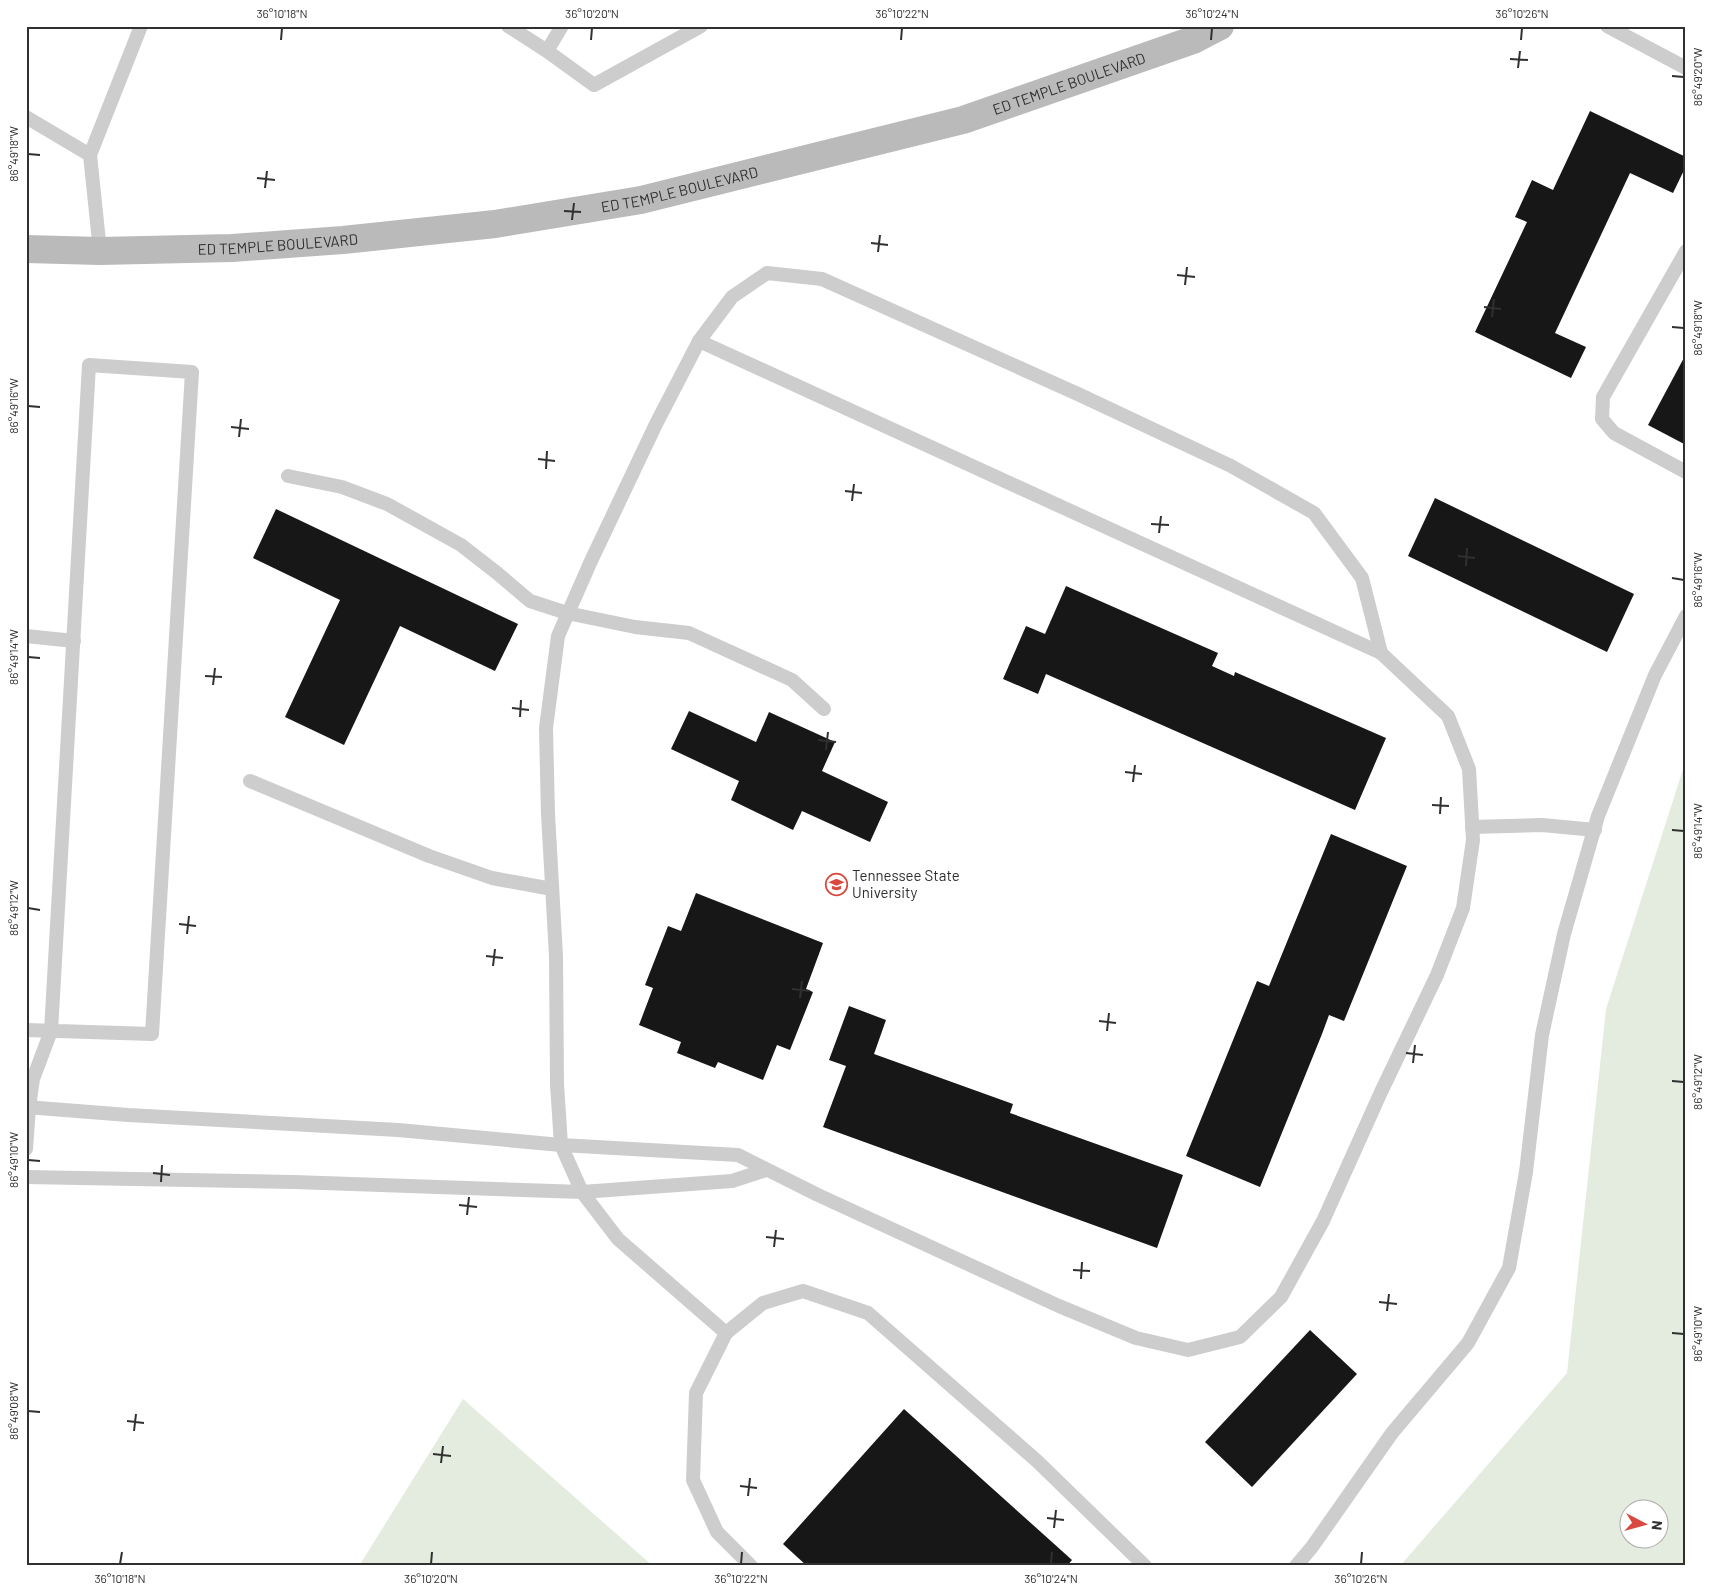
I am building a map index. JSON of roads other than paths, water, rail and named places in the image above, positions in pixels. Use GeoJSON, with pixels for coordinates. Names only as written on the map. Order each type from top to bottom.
{"type":"FeatureCollection","features":[{"type":"Feature","properties":{"kind":"main road","name":"ED TEMPLE BOULEVARD"},"geometry":{"type":"LineString","coordinates":[[26,249],[100,251],[232,248],[343,240],[495,224],[641,200],[963,120],[1193,40],[1220,26]]}},
{"type":"Feature","properties":{"kind":"lane"},"geometry":{"type":"LineString","coordinates":[[100,251],[90,155],[141,26]]}},
{"type":"Feature","properties":{"kind":"lane"},"geometry":{"type":"LineString","coordinates":[[508,26],[594,86],[701,26]]}},
{"type":"Feature","properties":{"kind":"lane"},"geometry":{"type":"LineString","coordinates":[[546,51],[562,26]]}},
{"type":"Feature","properties":{"kind":"lane"},"geometry":{"type":"LineString","coordinates":[[1607,26],[1686,68]]}},
{"type":"Feature","properties":{"kind":"lane"},"geometry":{"type":"LineString","coordinates":[[26,117],[90,155]]}},
{"type":"Feature","properties":{"kind":"lane"},"geometry":{"type":"LineString","coordinates":[[1686,252],[1603,397],[1602,419],[1614,433],[1686,472]]}},
{"type":"Feature","properties":{"kind":"lane"},"geometry":{"type":"LineString","coordinates":[[726,1333],[618,1239],[582,1192],[562,1145],[557,1084],[556,956],[548,814],[546,728],[558,636],[567,614],[652,433],[699,341],[732,297],[767,273],[822,279],[1080,395],[1231,466],[1314,513],[1362,578],[1381,653]]}},
{"type":"Feature","properties":{"kind":"lane"},"geometry":{"type":"LineString","coordinates":[[27,1107],[398,1130],[562,1145],[738,1155],[766,1170],[1050,1302],[1136,1338],[1188,1350],[1240,1337],[1280,1297],[1323,1221],[1381,1092],[1437,976],[1463,908],[1473,840],[1469,769],[1448,716],[1381,653],[699,341]]}},
{"type":"Feature","properties":{"kind":"lane"},"geometry":{"type":"LineString","coordinates":[[26,1030],[51,1031],[152,1034],[192,372],[89,366],[51,1031],[33,1078],[27,1107],[26,1149]]}},
{"type":"Feature","properties":{"kind":"lane"},"geometry":{"type":"LineString","coordinates":[[288,476],[342,487],[387,504],[460,545],[497,573],[530,602],[567,614],[635,627],[689,633],[792,680],[824,709]]}},
{"type":"Feature","properties":{"kind":"lane"},"geometry":{"type":"LineString","coordinates":[[1296,1566],[1392,1433],[1468,1343],[1508,1268],[1526,1172],[1542,1035],[1564,934],[1598,816],[1655,675],[1686,616]]}},
{"type":"Feature","properties":{"kind":"lane"},"geometry":{"type":"LineString","coordinates":[[26,636],[74,641]]}},
{"type":"Feature","properties":{"kind":"lane"},"geometry":{"type":"LineString","coordinates":[[250,780],[429,856],[492,878],[552,889]]}},
{"type":"Feature","properties":{"kind":"lane"},"geometry":{"type":"LineString","coordinates":[[1472,827],[1542,824],[1595,830]]}},
{"type":"Feature","properties":{"kind":"lane"},"geometry":{"type":"LineString","coordinates":[[26,1177],[294,1182],[582,1192],[732,1182],[766,1170]]}},
{"type":"Feature","properties":{"kind":"lane"},"geometry":{"type":"LineString","coordinates":[[751,1566],[717,1532],[693,1480],[696,1393],[726,1333],[762,1303],[803,1291],[868,1313],[1037,1462],[1145,1566]]}},
{"type":"Feature","properties":{"kind":"place","name":"Tennessee State University"},"geometry":{"type":"Point","coordinates":[836,884]}}]}
